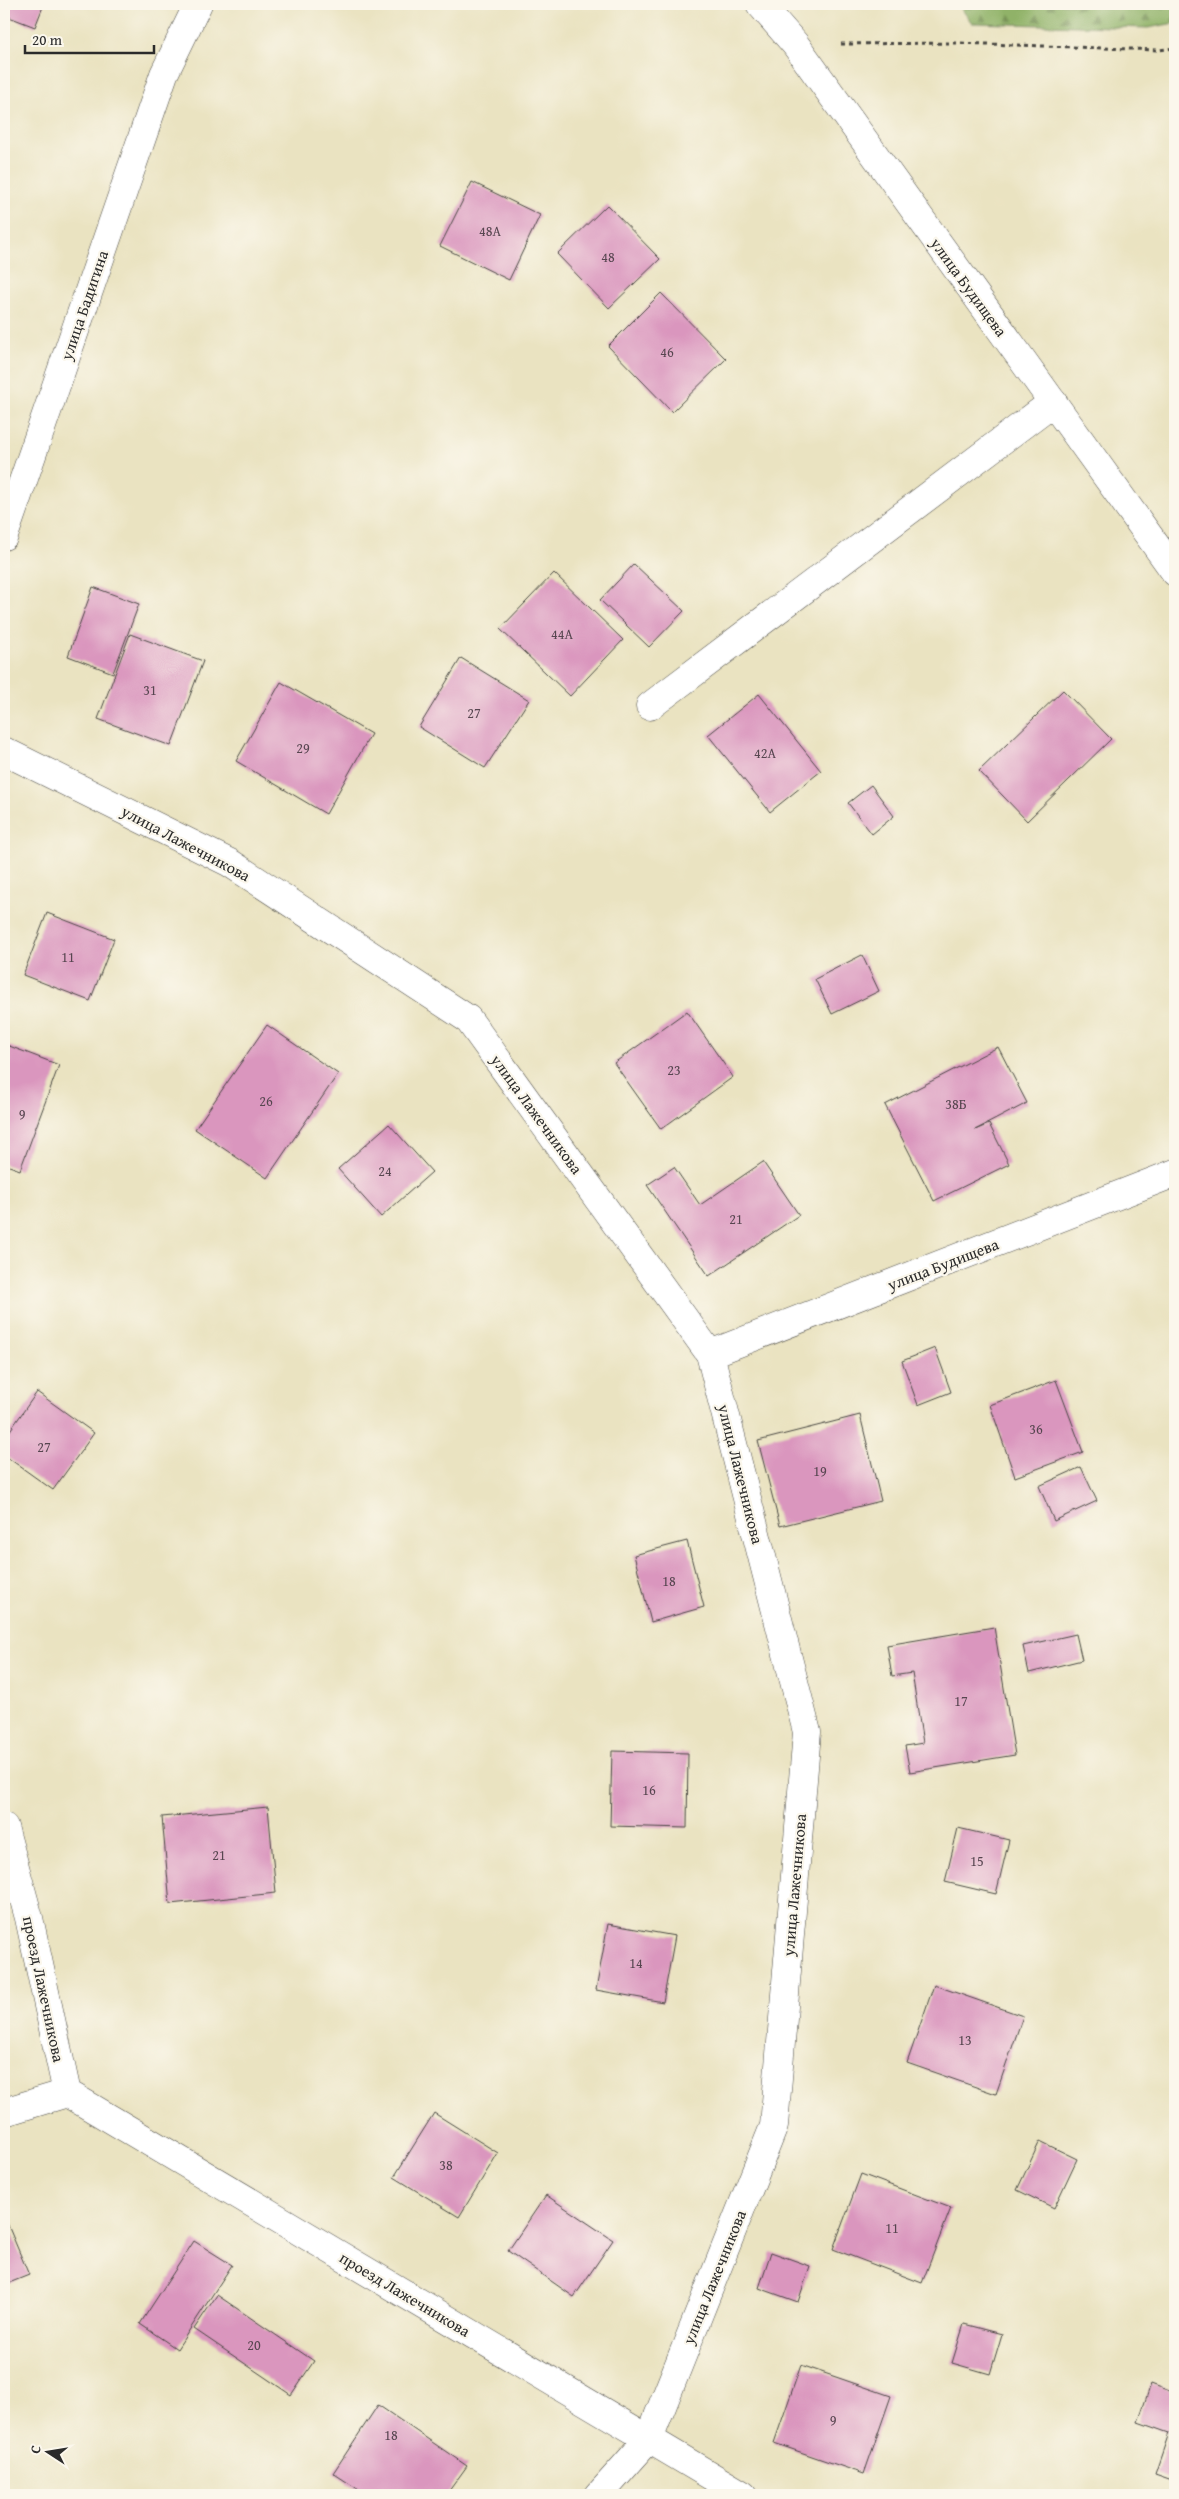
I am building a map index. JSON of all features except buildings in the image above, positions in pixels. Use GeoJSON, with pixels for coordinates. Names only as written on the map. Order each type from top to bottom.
{"type":"FeatureCollection","features":[{"type":"Feature","properties":{"kind":"street","name":"улица Бадигина"},"geometry":{"type":"LineString","coordinates":[[4,536],[164,74],[198,4]]}},
{"type":"Feature","properties":{"kind":"street","name":"улица Будищева"},"geometry":{"type":"LineString","coordinates":[[760,4],[795,44],[1175,572]]}},
{"type":"Feature","properties":{"kind":"street"},"geometry":{"type":"LineString","coordinates":[[650,706],[1053,402]]}},
{"type":"Feature","properties":{"kind":"street","name":"улица Лажечникова"},"geometry":{"type":"LineString","coordinates":[[4,751],[230,862],[468,1019],[710,1354],[807,1732],[774,2126],[649,2439],[599,2495]]}},
{"type":"Feature","properties":{"kind":"street","name":"улица Будищева"},"geometry":{"type":"LineString","coordinates":[[710,1354],[1175,1173]]}},
{"type":"Feature","properties":{"kind":"street","name":"проезд Лажечникова"},"geometry":{"type":"LineString","coordinates":[[4,1827],[30,1918],[67,2093],[743,2495]]}},
{"type":"Feature","properties":{"kind":"street"},"geometry":{"type":"LineString","coordinates":[[4,2112],[67,2093]]}},
{"type":"Feature","properties":{"kind":"path"},"geometry":{"type":"LineString","coordinates":[[795,44],[958,43],[1159,50],[1175,48]]}},
{"type":"Feature","properties":{"kind":"green space"},"geometry":{"type":"Polygon","coordinates":[[[958,4],[1175,4],[1175,23],[1148,28],[972,23],[958,4]]]}}]}
